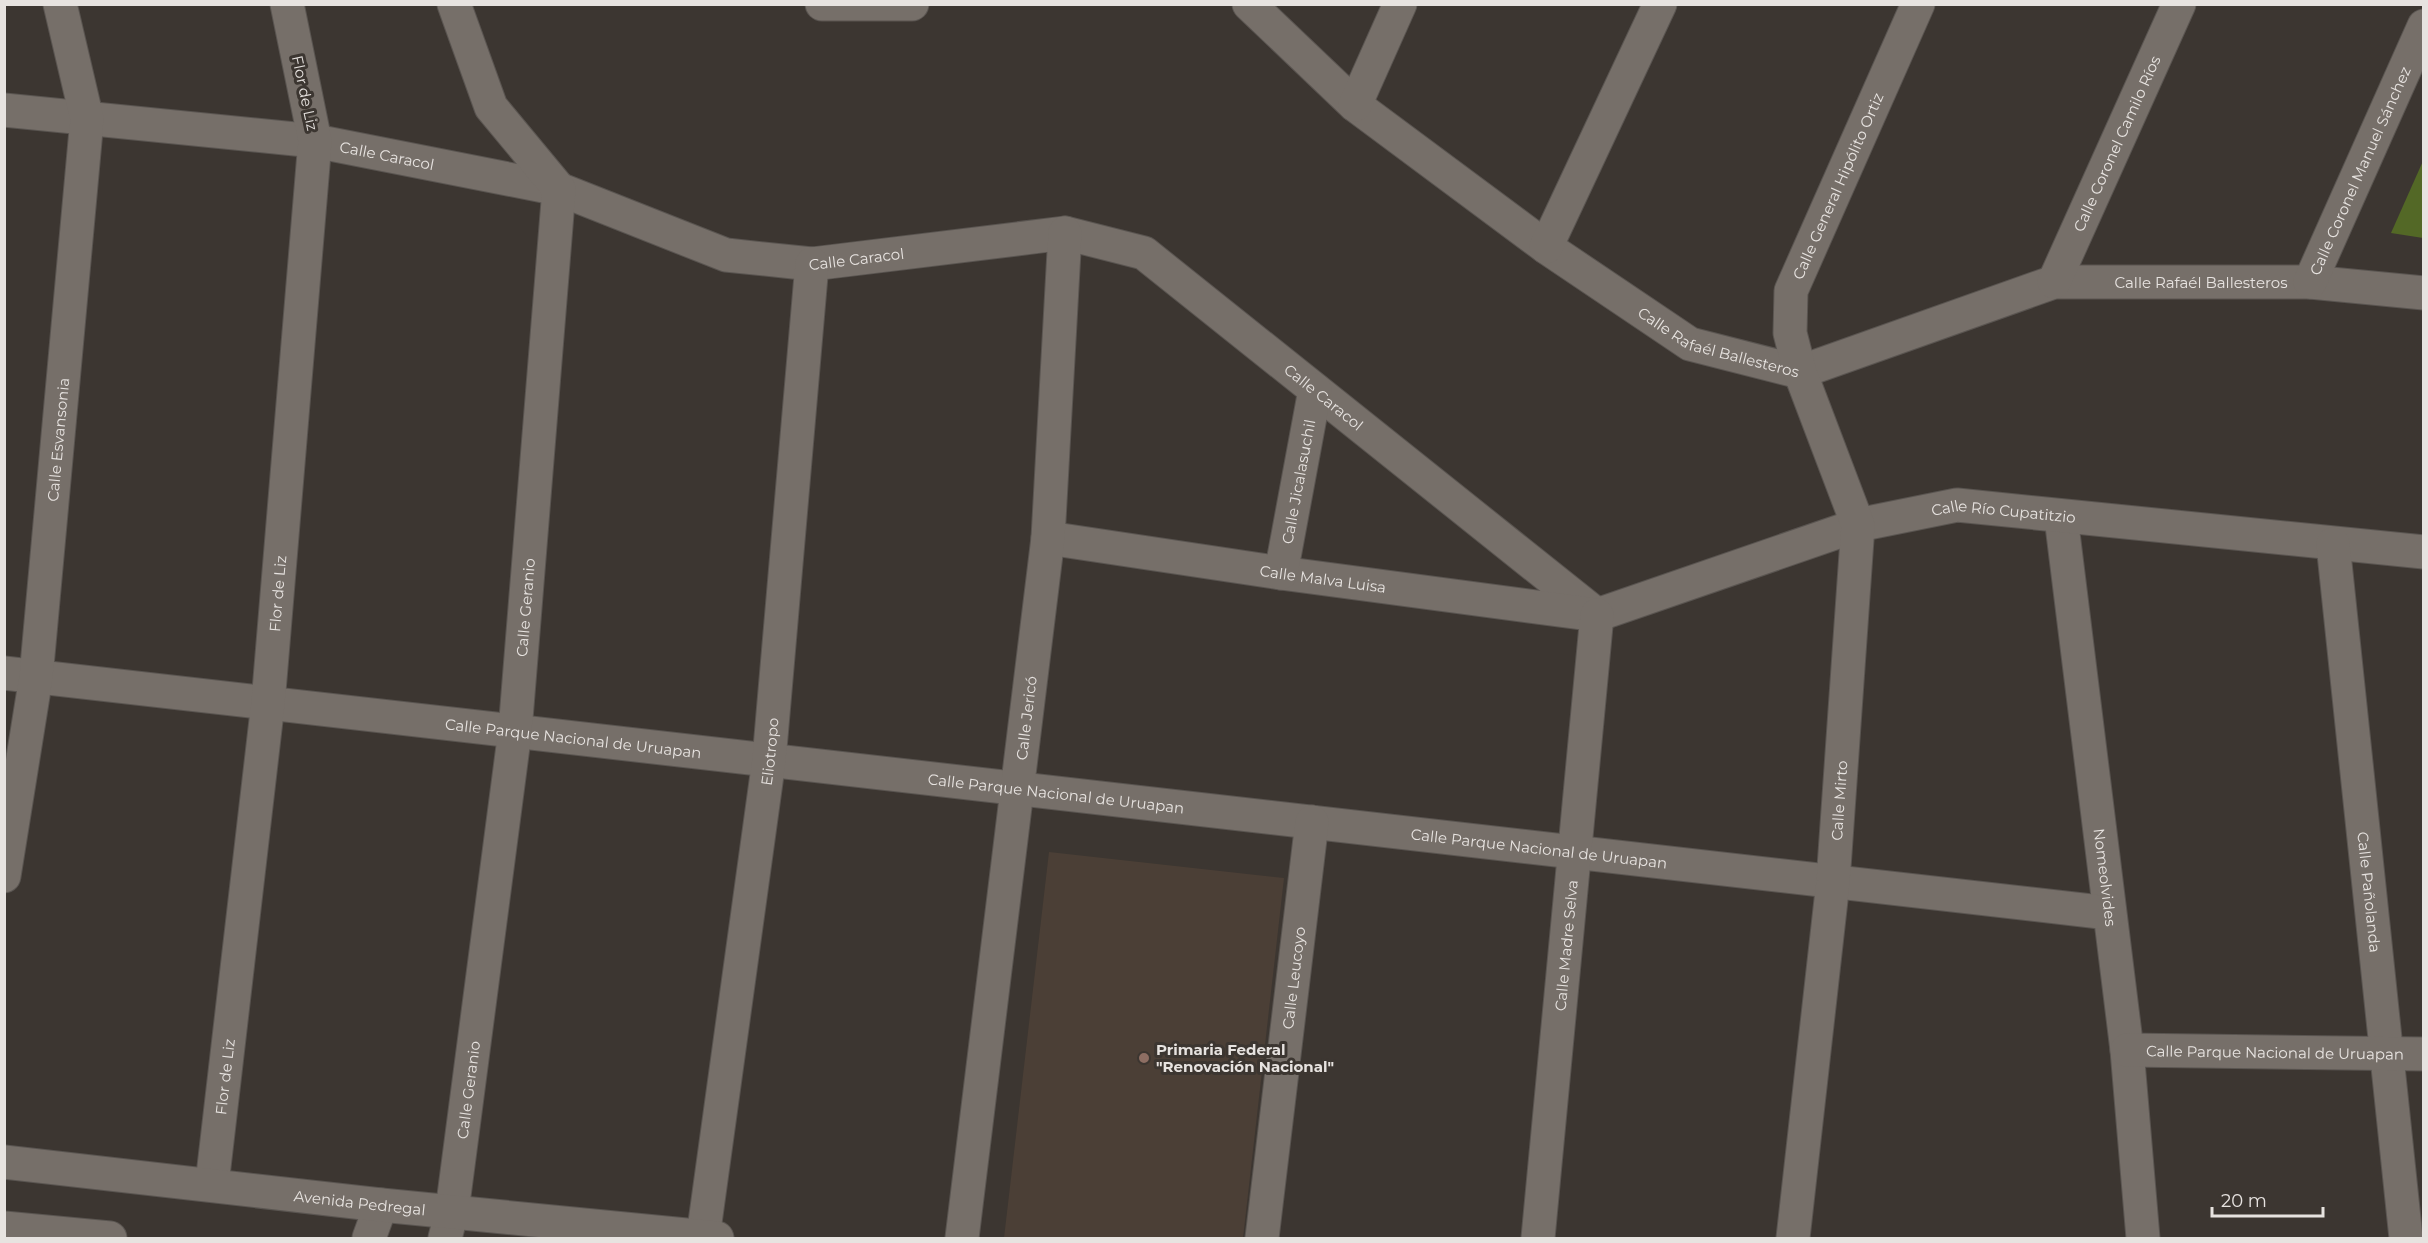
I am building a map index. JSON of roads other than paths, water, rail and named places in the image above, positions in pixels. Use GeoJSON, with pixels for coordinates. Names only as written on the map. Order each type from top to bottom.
{"type":"FeatureCollection","features":[{"type":"Feature","properties":{"kind":"street","name":"Calle Esvansonia"},"geometry":{"type":"LineString","coordinates":[[4,876],[20,675],[87,119],[60,4]]}},
{"type":"Feature","properties":{"kind":"street","name":"Flor de Liz"},"geometry":{"type":"LineString","coordinates":[[212,1184],[268,703],[315,141],[287,4]]}},
{"type":"Feature","properties":{"kind":"street"},"geometry":{"type":"LineString","coordinates":[[453,4],[491,107],[559,189]]}},
{"type":"Feature","properties":{"kind":"street"},"geometry":{"type":"LineString","coordinates":[[822,4],[912,4]]}},
{"type":"Feature","properties":{"kind":"street","name":"Calle Rafaél Ballesteros"},"geometry":{"type":"LineString","coordinates":[[1249,4],[1355,105],[1546,247],[1690,344],[1800,372],[2054,282],[2310,282],[2424,293]]}},
{"type":"Feature","properties":{"kind":"street"},"geometry":{"type":"LineString","coordinates":[[1355,105],[1400,4]]}},
{"type":"Feature","properties":{"kind":"street"},"geometry":{"type":"LineString","coordinates":[[1546,247],[1660,4]]}},
{"type":"Feature","properties":{"kind":"street","name":"Calle General Hipólito Ortiz"},"geometry":{"type":"LineString","coordinates":[[1800,372],[1790,333],[1791,291],[1918,4]]}},
{"type":"Feature","properties":{"kind":"street","name":"Calle Coronel Camilo Ríos"},"geometry":{"type":"LineString","coordinates":[[2054,282],[2179,4]]}},
{"type":"Feature","properties":{"kind":"street","name":"Calle Coronel Manuel Sánchez"},"geometry":{"type":"LineString","coordinates":[[2310,282],[2424,26]]}},
{"type":"Feature","properties":{"kind":"street","name":"Calle Caracol"},"geometry":{"type":"LineString","coordinates":[[4,110],[315,141],[559,189],[726,255],[812,264],[1065,233],[1144,253],[1597,615]]}},
{"type":"Feature","properties":{"kind":"street","name":"Calle Geranio"},"geometry":{"type":"LineString","coordinates":[[448,1225],[515,731],[559,189]]}},
{"type":"Feature","properties":{"kind":"street","name":"Calle Jericó"},"geometry":{"type":"LineString","coordinates":[[962,1239],[1048,538],[1065,233]]}},
{"type":"Feature","properties":{"kind":"street","name":"Eliotropo"},"geometry":{"type":"LineString","coordinates":[[710,1238],[769,760],[812,264]]}},
{"type":"Feature","properties":{"kind":"street","name":"Calle Mirto"},"geometry":{"type":"LineString","coordinates":[[1793,1239],[1833,882],[1858,525],[1800,372]]}},
{"type":"Feature","properties":{"kind":"street","name":"Calle Jicalasuchil"},"geometry":{"type":"LineString","coordinates":[[1281,573],[1315,390]]}},
{"type":"Feature","properties":{"kind":"street","name":"Calle Río Cupatitzio"},"geometry":{"type":"LineString","coordinates":[[1597,615],[1858,525],[1957,505],[2424,552]]}},
{"type":"Feature","properties":{"kind":"street","name":"Nomeolvides"},"geometry":{"type":"LineString","coordinates":[[2061,517],[2127,1050],[2143,1239]]}},
{"type":"Feature","properties":{"kind":"street","name":"Calle Malva Luisa"},"geometry":{"type":"LineString","coordinates":[[1048,538],[1281,573],[1597,615]]}},
{"type":"Feature","properties":{"kind":"street","name":"Calle Pañolanda"},"geometry":{"type":"LineString","coordinates":[[2333,544],[2389,1053],[2406,1239]]}},
{"type":"Feature","properties":{"kind":"street","name":"Calle Madre Selva"},"geometry":{"type":"LineString","coordinates":[[1538,1239],[1597,615]]}},
{"type":"Feature","properties":{"kind":"street","name":"Calle Parque Nacional de Uruapan"},"geometry":{"type":"LineString","coordinates":[[20,675],[2109,913]]}},
{"type":"Feature","properties":{"kind":"street","name":"Calle Leucoyo"},"geometry":{"type":"LineString","coordinates":[[1262,1239],[1312,822]]}},
{"type":"Feature","properties":{"kind":"street","name":"Calle Parque Nacional de Uruapan"},"geometry":{"type":"LineString","coordinates":[[2127,1050],[2424,1054]]}},
{"type":"Feature","properties":{"kind":"street","name":"Avenida Pedregal"},"geometry":{"type":"LineString","coordinates":[[4,1162],[381,1205],[448,1225],[710,1238]]}},
{"type":"Feature","properties":{"kind":"street"},"geometry":{"type":"LineString","coordinates":[[369,1239],[381,1205]]}},
{"type":"Feature","properties":{"kind":"street"},"geometry":{"type":"LineString","coordinates":[[4,1228],[110,1239]]}},
{"type":"Feature","properties":{"kind":"place","name":"Primaria Federal \"Renovación Nacional\""},"geometry":{"type":"Point","coordinates":[1144,1058]}}]}
